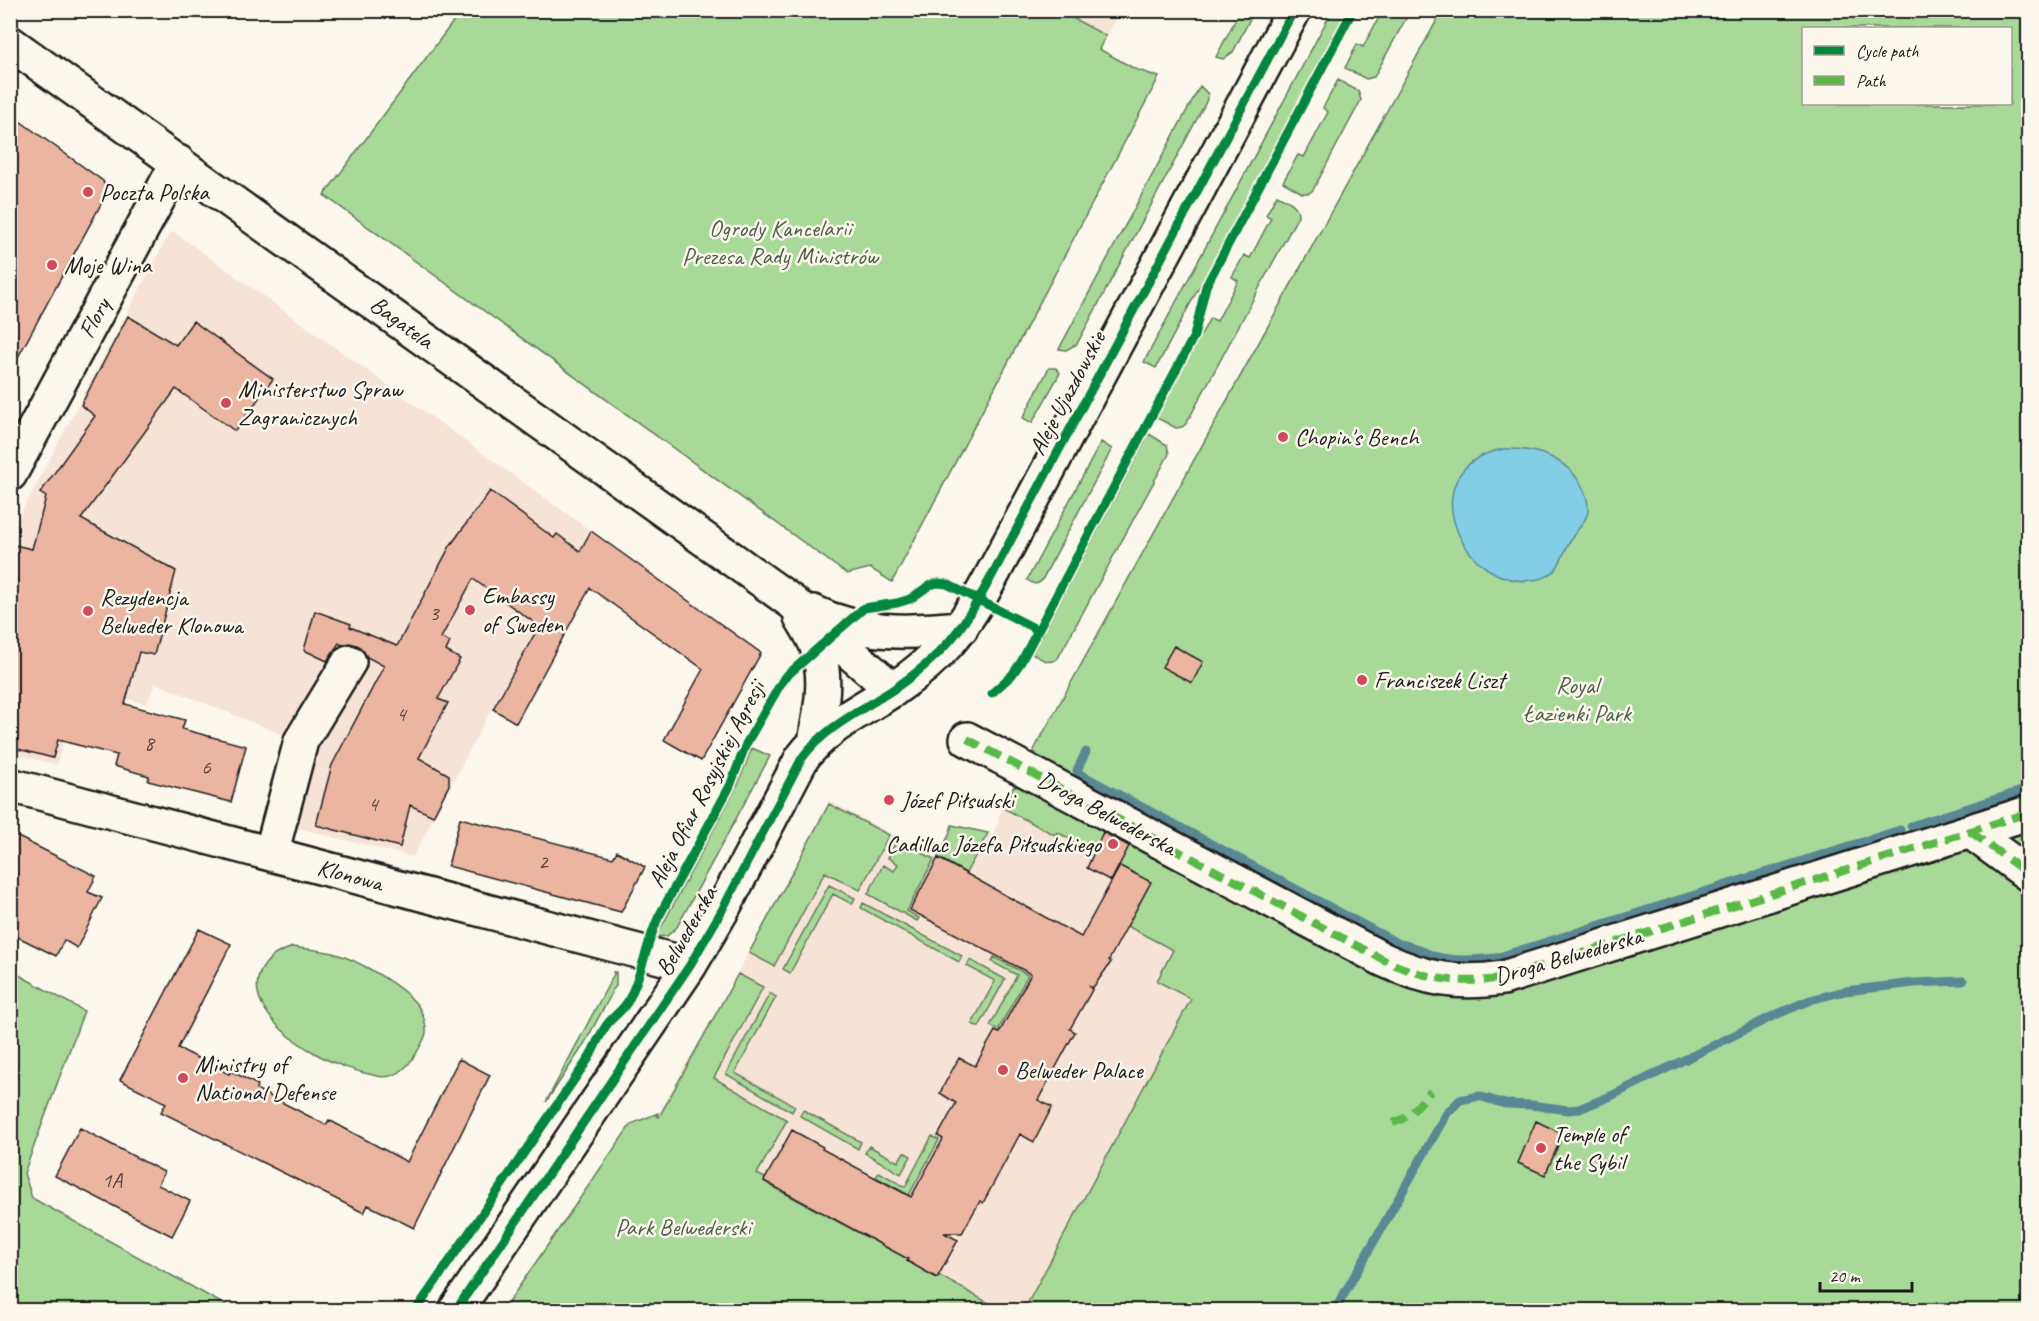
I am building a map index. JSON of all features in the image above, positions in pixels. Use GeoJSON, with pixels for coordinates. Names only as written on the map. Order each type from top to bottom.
{"type":"FeatureCollection","features":[{"type":"Feature","properties":{"kind":"street","name":"Aleje Ujazdowskie"},"geometry":{"type":"LineString","coordinates":[[815,743],[841,722],[893,690],[937,657],[961,628],[990,579],[1294,10]]}},
{"type":"Feature","properties":{"kind":"street","name":"Bagatela"},"geometry":{"type":"LineString","coordinates":[[10,43],[792,602],[893,690]]}},
{"type":"Feature","properties":{"kind":"street","name":"Flory"},"geometry":{"type":"LineString","coordinates":[[10,474],[178,162]]}},
{"type":"Feature","properties":{"kind":"street","name":"Bagatela"},"geometry":{"type":"LineString","coordinates":[[792,602],[844,624],[870,630],[916,632],[961,628]]}},
{"type":"Feature","properties":{"kind":"street"},"geometry":{"type":"LineString","coordinates":[[792,602],[818,648],[822,665],[822,701],[815,743]]}},
{"type":"Feature","properties":{"kind":"street"},"geometry":{"type":"LineString","coordinates":[[271,854],[301,741],[349,662]]}},
{"type":"Feature","properties":{"kind":"street","name":"Droga Belwederska"},"geometry":{"type":"LineString","coordinates":[[967,739],[1384,960],[1414,973],[1468,982],[1503,978],[2028,813]]}},
{"type":"Feature","properties":{"kind":"street","name":"Belwederska"},"geometry":{"type":"LineString","coordinates":[[456,1311],[690,965],[722,912],[802,758],[815,743]]}},
{"type":"Feature","properties":{"kind":"street","name":"Klonowa"},"geometry":{"type":"LineString","coordinates":[[10,784],[690,965]]}},
{"type":"Feature","properties":{"kind":"street"},"geometry":{"type":"LineString","coordinates":[[1971,832],[2028,874]]}},
{"type":"Feature","properties":{"kind":"shaded area"},"geometry":{"type":"Polygon","coordinates":[[[1060,11],[1119,11],[1106,36],[1060,11]]]}},
{"type":"Feature","properties":{"kind":"shaded area"},"geometry":{"type":"Polygon","coordinates":[[[174,232],[591,531],[485,721],[413,857],[266,820],[288,737],[155,683],[147,704],[83,688],[71,712],[57,765],[11,753],[10,534],[169,234],[174,232]]]}},
{"type":"Feature","properties":{"kind":"shaded area"},"geometry":{"type":"Polygon","coordinates":[[[829,801],[966,874],[989,834],[992,835],[999,821],[997,819],[1004,808],[1056,835],[1057,832],[1151,882],[1157,942],[1185,957],[1253,1013],[1102,1310],[528,1310],[657,1116],[743,963],[829,801]]]}},
{"type":"Feature","properties":{"kind":"green space"},"geometry":{"type":"Polygon","coordinates":[[[1383,10],[1410,11],[1374,77],[1366,79],[1345,68],[1357,44],[1363,47],[1383,10]]]}},
{"type":"Feature","properties":{"kind":"green space","name":"Ogrody Kancelarii Prezesa Rady Ministrów"},"geometry":{"type":"Polygon","coordinates":[[[461,11],[1060,11],[1106,36],[1099,49],[1135,69],[1159,77],[892,582],[870,568],[847,574],[324,195],[461,11]]]}},
{"type":"Feature","properties":{"kind":"green space"},"geometry":{"type":"Polygon","coordinates":[[[1240,11],[1254,11],[1233,52],[1223,59],[1216,57],[1240,11]]]}},
{"type":"Feature","properties":{"kind":"green space"},"geometry":{"type":"Polygon","coordinates":[[[1332,11],[1346,11],[1156,368],[1144,362],[1332,11]]]}},
{"type":"Feature","properties":{"kind":"green space","name":"Royal Łazienki Park"},"geometry":{"type":"Polygon","coordinates":[[[1442,11],[2028,11],[2028,1310],[1024,1310],[1191,999],[1157,981],[1173,950],[1127,926],[1150,882],[1057,832],[1055,835],[1003,808],[1035,753],[1033,752],[1442,11]]]}},
{"type":"Feature","properties":{"kind":"green space"},"geometry":{"type":"Polygon","coordinates":[[[1338,80],[1358,91],[1361,100],[1313,190],[1309,193],[1302,193],[1283,182],[1298,155],[1304,157],[1328,112],[1323,108],[1338,80]]]}},
{"type":"Feature","properties":{"kind":"green space"},"geometry":{"type":"Polygon","coordinates":[[[1200,86],[1208,94],[1206,102],[1077,344],[1066,350],[1059,349],[1200,86]]]}},
{"type":"Feature","properties":{"kind":"green space"},"geometry":{"type":"Polygon","coordinates":[[[1277,195],[1294,205],[1298,216],[1186,424],[1176,428],[1157,418],[1210,318],[1217,321],[1238,281],[1232,277],[1244,255],[1250,258],[1271,218],[1266,215],[1277,195]]]}},
{"type":"Feature","properties":{"kind":"green space"},"geometry":{"type":"Polygon","coordinates":[[[1049,368],[1056,368],[1060,373],[1032,423],[1023,418],[1049,368]]]}},
{"type":"Feature","properties":{"kind":"green space"},"geometry":{"type":"Polygon","coordinates":[[[1149,434],[1167,445],[1169,454],[1058,658],[1049,661],[1032,654],[1149,434]]]}},
{"type":"Feature","properties":{"kind":"green space"},"geometry":{"type":"Polygon","coordinates":[[[1101,442],[1112,449],[1042,580],[1037,584],[1031,583],[1027,580],[1101,442]]]}},
{"type":"Feature","properties":{"kind":"green space"},"geometry":{"type":"Polygon","coordinates":[[[752,748],[770,756],[677,927],[667,936],[656,937],[738,784],[752,748]]]}},
{"type":"Feature","properties":{"kind":"green space"},"geometry":{"type":"Polygon","coordinates":[[[829,804],[889,835],[860,890],[825,872],[774,966],[749,953],[829,804]]]}},
{"type":"Feature","properties":{"kind":"green space"},"geometry":{"type":"Polygon","coordinates":[[[952,825],[988,833],[966,873],[938,857],[952,825]]]}},
{"type":"Feature","properties":{"kind":"green space"},"geometry":{"type":"Polygon","coordinates":[[[897,839],[934,859],[907,911],[919,918],[917,921],[868,894],[883,865],[894,871],[898,864],[888,858],[897,839]]]}},
{"type":"Feature","properties":{"kind":"green space"},"geometry":{"type":"Polygon","coordinates":[[[829,885],[855,898],[852,904],[833,894],[790,973],[783,969],[829,885]]]}},
{"type":"Feature","properties":{"kind":"green space"},"geometry":{"type":"Polygon","coordinates":[[[863,903],[962,956],[959,962],[861,908],[863,903]]]}},
{"type":"Feature","properties":{"kind":"green space"},"geometry":{"type":"Polygon","coordinates":[[[292,947],[343,956],[379,975],[411,998],[423,1015],[426,1034],[404,1069],[385,1077],[344,1067],[300,1044],[276,1023],[259,998],[257,984],[261,970],[272,957],[292,947]]]}},
{"type":"Feature","properties":{"kind":"green space"},"geometry":{"type":"Polygon","coordinates":[[[994,957],[1028,975],[998,1030],[990,1026],[1017,975],[992,962],[994,957]]]}},
{"type":"Feature","properties":{"kind":"green space"},"geometry":{"type":"Polygon","coordinates":[[[970,960],[1005,979],[979,1027],[972,1024],[995,981],[967,966],[970,960]]]}},
{"type":"Feature","properties":{"kind":"green space"},"geometry":{"type":"Polygon","coordinates":[[[10,970],[84,1011],[24,1173],[32,1198],[234,1310],[11,1310],[10,970]]]}},
{"type":"Feature","properties":{"kind":"green space"},"geometry":{"type":"Polygon","coordinates":[[[613,972],[616,972],[616,986],[583,1046],[546,1102],[614,974],[613,972]]]}},
{"type":"Feature","properties":{"kind":"green space","name":"Park Belwederski"},"geometry":{"type":"Polygon","coordinates":[[[738,974],[763,987],[714,1078],[787,1120],[757,1174],[765,1178],[764,1181],[771,1186],[908,1259],[907,1261],[937,1278],[939,1275],[1001,1310],[503,1310],[631,1124],[658,1113],[659,1117],[738,974]]]}},
{"type":"Feature","properties":{"kind":"green space"},"geometry":{"type":"Polygon","coordinates":[[[770,993],[776,997],[735,1073],[795,1106],[792,1112],[726,1074],[770,993]]]}},
{"type":"Feature","properties":{"kind":"green space"},"geometry":{"type":"Polygon","coordinates":[[[803,1110],[861,1142],[858,1149],[800,1116],[803,1110]]]}},
{"type":"Feature","properties":{"kind":"green space"},"geometry":{"type":"Polygon","coordinates":[[[932,1136],[939,1140],[909,1195],[876,1177],[879,1172],[905,1187],[932,1136]]]}},
{"type":"Feature","properties":{"kind":"green space"},"geometry":{"type":"Polygon","coordinates":[[[869,1146],[898,1162],[904,1152],[911,1156],[901,1174],[865,1153],[869,1146]]]}},
{"type":"Feature","properties":{"kind":"water"},"geometry":{"type":"Polygon","coordinates":[[[1504,449],[1527,450],[1558,461],[1575,476],[1587,498],[1587,516],[1571,539],[1555,570],[1546,577],[1511,579],[1487,569],[1468,550],[1456,527],[1452,502],[1457,479],[1474,460],[1504,449]]]}},
{"type":"Feature","properties":{"kind":"building"},"geometry":{"type":"Polygon","coordinates":[[[10,114],[103,181],[107,193],[10,372],[10,114]]]}},
{"type":"Feature","properties":{"kind":"building"},"geometry":{"type":"Polygon","coordinates":[[[128,316],[176,345],[193,321],[273,379],[235,431],[176,389],[81,519],[176,571],[154,655],[139,652],[125,704],[185,720],[182,729],[246,746],[231,802],[148,781],[149,776],[114,766],[117,755],[58,740],[53,758],[10,747],[10,544],[32,549],[46,497],[40,493],[95,416],[81,405],[128,316]]]}},
{"type":"Feature","properties":{"kind":"building"},"geometry":{"type":"Polygon","coordinates":[[[490,491],[554,538],[557,534],[580,551],[591,531],[761,653],[701,761],[664,740],[703,669],[590,588],[516,723],[493,709],[539,626],[473,579],[441,638],[450,642],[446,651],[460,659],[438,699],[448,703],[419,758],[449,775],[449,785],[433,816],[410,805],[400,847],[316,825],[332,765],[384,666],[367,657],[359,646],[350,643],[342,645],[339,643],[327,661],[304,650],[315,611],[351,624],[350,627],[397,646],[450,546],[490,491]]]}},
{"type":"Feature","properties":{"kind":"building"},"geometry":{"type":"Polygon","coordinates":[[[1174,646],[1203,662],[1192,683],[1162,667],[1174,646]]]}},
{"type":"Feature","properties":{"kind":"building"},"geometry":{"type":"Polygon","coordinates":[[[460,818],[613,858],[617,851],[645,867],[621,912],[448,866],[460,818]]]}},
{"type":"Feature","properties":{"kind":"building"},"geometry":{"type":"Polygon","coordinates":[[[1103,832],[1129,846],[1111,881],[1087,868],[1103,832]]]}},
{"type":"Feature","properties":{"kind":"building"},"geometry":{"type":"Polygon","coordinates":[[[10,833],[96,876],[88,892],[102,898],[77,948],[64,940],[56,956],[10,933],[10,833]]]}},
{"type":"Feature","properties":{"kind":"building","name":"Belweder Palace"},"geometry":{"type":"Polygon","coordinates":[[[938,858],[1081,937],[1120,866],[1151,882],[1109,960],[1111,962],[1095,985],[1090,987],[1092,990],[1070,1029],[1075,1032],[1038,1100],[1052,1107],[1034,1142],[1020,1134],[983,1203],[980,1201],[962,1233],[944,1233],[958,1240],[937,1278],[907,1261],[908,1259],[764,1181],[792,1130],[823,1147],[822,1149],[911,1197],[943,1139],[938,1136],[956,1103],[940,1093],[945,1083],[959,1058],[975,1066],[995,1031],[999,1033],[1031,974],[910,910],[938,858]]]}},
{"type":"Feature","properties":{"kind":"building","name":"Ministry of National Defense"},"geometry":{"type":"Polygon","coordinates":[[[199,929],[231,944],[178,1048],[229,1074],[231,1071],[258,1085],[256,1089],[326,1125],[329,1120],[407,1162],[459,1059],[490,1075],[414,1228],[368,1205],[364,1213],[161,1112],[166,1103],[120,1080],[199,929]]]}},
{"type":"Feature","properties":{"kind":"building","name":"Temple of the Sybil"},"geometry":{"type":"Polygon","coordinates":[[[1536,1121],[1563,1134],[1545,1175],[1518,1163],[1536,1121]]]}},
{"type":"Feature","properties":{"kind":"building"},"geometry":{"type":"Polygon","coordinates":[[[80,1128],[164,1172],[158,1185],[190,1201],[172,1236],[55,1176],[80,1128]]]}},
{"type":"Feature","properties":{"kind":"waterway"},"geometry":{"type":"LineString","coordinates":[[1086,752],[1077,770],[1078,773],[1399,944],[1449,959],[1496,958],[1900,830]]}},
{"type":"Feature","properties":{"kind":"waterway"},"geometry":{"type":"LineString","coordinates":[[1911,826],[2028,789]]}},
{"type":"Feature","properties":{"kind":"waterway"},"geometry":{"type":"LineString","coordinates":[[1335,1310],[1447,1113],[1460,1100],[1479,1096],[1505,1104],[1579,1109],[1611,1096],[1810,1000],[1845,991],[1914,983],[1963,981]]}},
{"type":"Feature","properties":{"kind":"marked path"},"geometry":{"type":"LineString","coordinates":[[967,739],[1384,960],[1428,976],[1456,980],[1503,978],[2028,813]]}},
{"type":"Feature","properties":{"kind":"marked path"},"geometry":{"type":"LineString","coordinates":[[1971,832],[2028,874]]}},
{"type":"Feature","properties":{"kind":"marked path"},"geometry":{"type":"LineString","coordinates":[[1393,1123],[1410,1114],[1431,1091]]}},
{"type":"Feature","properties":{"kind":"cycle path"},"geometry":{"type":"LineString","coordinates":[[456,1310],[690,965],[721,912],[802,758],[833,728],[894,689],[925,665],[950,641],[970,613],[1294,10]]}},
{"type":"Feature","properties":{"kind":"cycle path"},"geometry":{"type":"LineString","coordinates":[[992,693],[1012,675],[1021,662],[1194,336],[1206,286],[1353,10]]}},
{"type":"Feature","properties":{"kind":"cycle path","name":"Aleja Ofiar Rosyjskiej Agresji"},"geometry":{"type":"LineString","coordinates":[[416,1310],[589,1058],[606,1026],[628,1001],[658,918],[730,786],[746,744],[784,678],[864,608],[910,599],[930,585],[938,583],[947,584],[1038,630]]}},
{"type":"Feature","properties":{"kind":"place","name":"Poczta Polska"},"geometry":{"type":"Point","coordinates":[88,192]}},
{"type":"Feature","properties":{"kind":"place","name":"Moje Wina"},"geometry":{"type":"Point","coordinates":[52,265]}},
{"type":"Feature","properties":{"kind":"place","name":"Ministerstwo Spraw Zagranicznych"},"geometry":{"type":"Point","coordinates":[226,403]}},
{"type":"Feature","properties":{"kind":"place","name":"Chopin's Bench"},"geometry":{"type":"Point","coordinates":[1283,437]}},
{"type":"Feature","properties":{"kind":"place","name":"Embassy of Sweden"},"geometry":{"type":"Point","coordinates":[470,610]}},
{"type":"Feature","properties":{"kind":"place","name":"Rezydencja Belweder Klonowa"},"geometry":{"type":"Point","coordinates":[88,611]}},
{"type":"Feature","properties":{"kind":"place","name":"Franciszek Liszt"},"geometry":{"type":"Point","coordinates":[1362,680]}},
{"type":"Feature","properties":{"kind":"place","name":"Józef Piłsudski"},"geometry":{"type":"Point","coordinates":[889,800]}},
{"type":"Feature","properties":{"kind":"place","name":"Cadillac Józefa Piłsudskiego"},"geometry":{"type":"Point","coordinates":[1113,844]}},
{"type":"Feature","properties":{"kind":"place","name":"Belweder Palace"},"geometry":{"type":"Point","coordinates":[1003,1070]}},
{"type":"Feature","properties":{"kind":"place","name":"Ministry of National Defense"},"geometry":{"type":"Point","coordinates":[183,1078]}},
{"type":"Feature","properties":{"kind":"place","name":"Temple of the Sybil"},"geometry":{"type":"Point","coordinates":[1541,1148]}}]}
